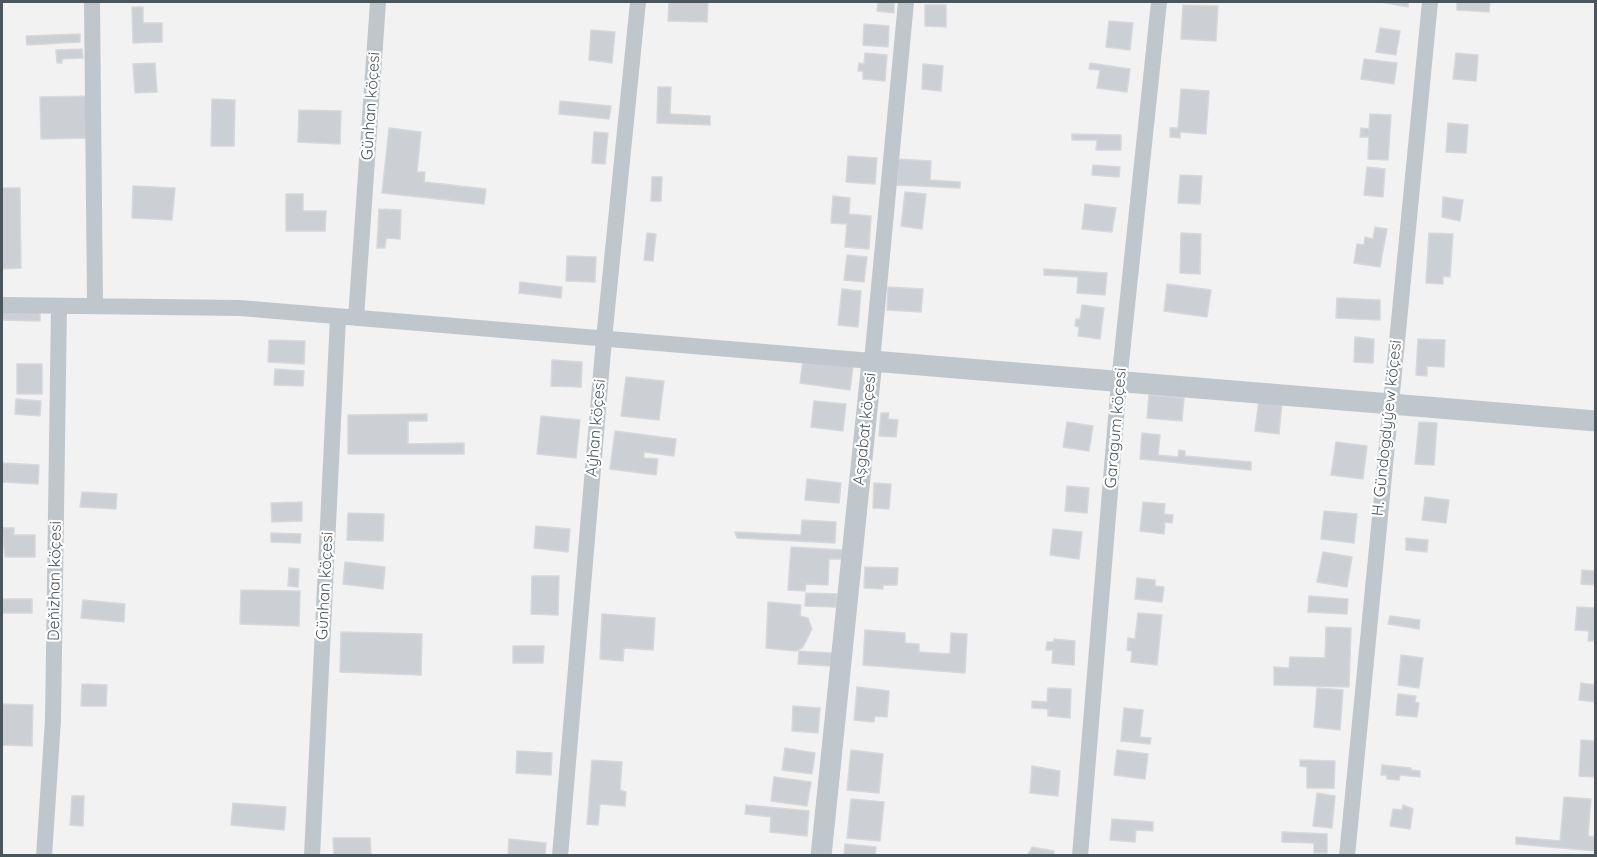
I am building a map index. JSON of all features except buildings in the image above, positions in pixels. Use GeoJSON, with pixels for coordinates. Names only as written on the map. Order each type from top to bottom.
{"type":"FeatureCollection","features":[{"type":"Feature","properties":{"kind":"street"},"geometry":{"type":"LineString","coordinates":[[92,2],[95,304]]}},
{"type":"Feature","properties":{"kind":"street","name":"Günhan köçesi"},"geometry":{"type":"LineString","coordinates":[[356,318],[378,2]]}},
{"type":"Feature","properties":{"kind":"street","name":"Aýhan köçesi"},"geometry":{"type":"LineString","coordinates":[[560,855],[604,339],[638,2]]}},
{"type":"Feature","properties":{"kind":"street","name":"Aşgabat köçesi"},"geometry":{"type":"LineString","coordinates":[[821,855],[872,362],[906,2]]}},
{"type":"Feature","properties":{"kind":"street","name":"Garagum köçesi"},"geometry":{"type":"LineString","coordinates":[[1080,855],[1119,382],[1159,2]]}},
{"type":"Feature","properties":{"kind":"street","name":"H. Gündogdyýew köçesi"},"geometry":{"type":"LineString","coordinates":[[1347,855],[1430,2]]}},
{"type":"Feature","properties":{"kind":"street"},"geometry":{"type":"LineString","coordinates":[[2,305],[95,304],[240,308],[1596,421]]}},
{"type":"Feature","properties":{"kind":"street","name":"Deňizhan köçesi"},"geometry":{"type":"LineString","coordinates":[[44,855],[53,720],[59,306]]}},
{"type":"Feature","properties":{"kind":"street","name":"Günhan köçesi"},"geometry":{"type":"LineString","coordinates":[[312,855],[338,316]]}}]}
